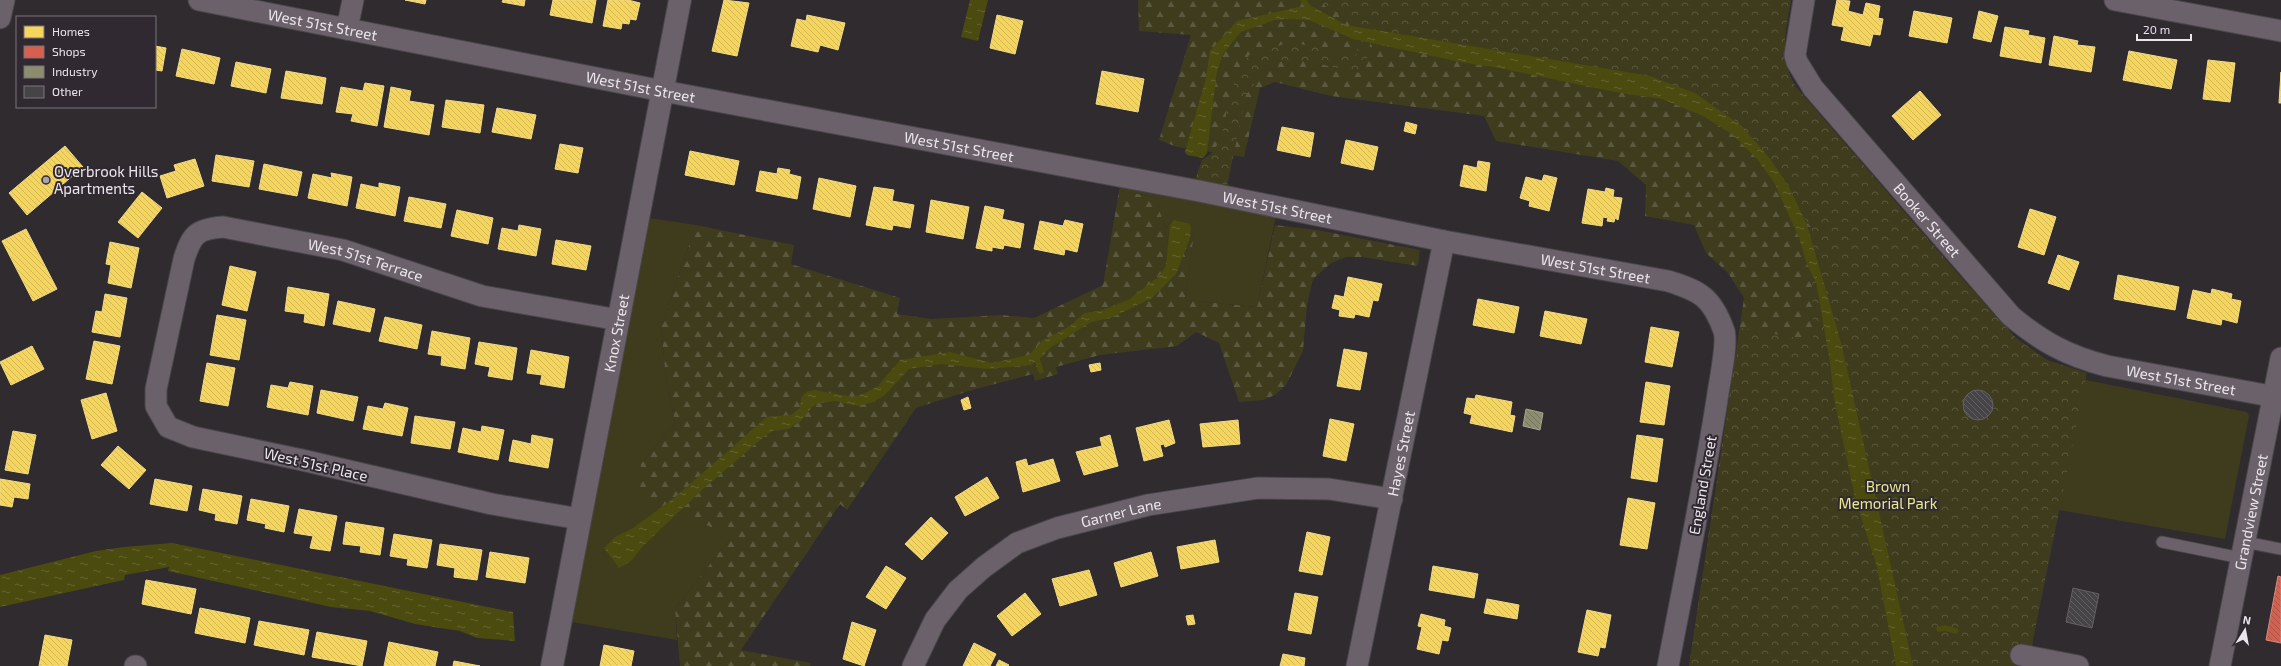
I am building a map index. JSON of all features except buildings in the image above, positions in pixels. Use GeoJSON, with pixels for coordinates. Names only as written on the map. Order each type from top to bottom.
{"type":"FeatureCollection","features":[{"type":"Feature","properties":{"kind":"street"},"geometry":{"type":"LineString","coordinates":[[0,18],[4,0]]}},
{"type":"Feature","properties":{"kind":"street","name":"West 51st Street"},"geometry":{"type":"LineString","coordinates":[[199,0],[663,91],[1199,191],[1444,241],[1668,281],[1696,290],[1713,306]]}},
{"type":"Feature","properties":{"kind":"street"},"geometry":{"type":"LineString","coordinates":[[347,29],[353,0]]}},
{"type":"Feature","properties":{"kind":"street","name":"Knox Street"},"geometry":{"type":"LineString","coordinates":[[552,666],[680,0]]}},
{"type":"Feature","properties":{"kind":"street","name":"Booker Street"},"geometry":{"type":"LineString","coordinates":[[1804,0],[1795,55],[1813,88],[2011,316],[2034,336],[2082,359]]}},
{"type":"Feature","properties":{"kind":"street"},"geometry":{"type":"LineString","coordinates":[[2115,0],[2281,31]]}},
{"type":"Feature","properties":{"kind":"street","name":"West 51st Terrace"},"geometry":{"type":"LineString","coordinates":[[171,316],[189,244],[196,233],[206,228],[223,227],[343,250],[482,296],[619,320]]}},
{"type":"Feature","properties":{"kind":"street","name":"Hayes Street"},"geometry":{"type":"LineString","coordinates":[[1357,666],[1444,241]]}},
{"type":"Feature","properties":{"kind":"street","name":"England Street"},"geometry":{"type":"LineString","coordinates":[[1668,666],[1708,456],[1723,362],[1724,332],[1713,306]]}},
{"type":"Feature","properties":{"kind":"street","name":"West 51st Place"},"geometry":{"type":"LineString","coordinates":[[171,316],[156,388],[156,406],[168,427],[193,437],[302,460],[378,479],[492,504],[580,519]]}},
{"type":"Feature","properties":{"kind":"street","name":"Grandview Street"},"geometry":{"type":"LineString","coordinates":[[2220,666],[2243,550],[2277,397],[2281,358]]}},
{"type":"Feature","properties":{"kind":"street","name":"West 51st Street"},"geometry":{"type":"LineString","coordinates":[[2082,359],[2277,397]]}},
{"type":"Feature","properties":{"kind":"street","name":"Garner Lane"},"geometry":{"type":"LineString","coordinates":[[913,666],[935,620],[958,590],[984,567],[1017,543],[1057,528],[1148,505],[1258,488],[1330,489],[1392,499]]}},
{"type":"Feature","properties":{"kind":"street"},"geometry":{"type":"LineString","coordinates":[[2021,655],[2078,666]]}},
{"type":"Feature","properties":{"kind":"lane"},"geometry":{"type":"LineString","coordinates":[[2162,542],[2202,550],[2281,549]]}},
{"type":"Feature","properties":{"kind":"green space"},"geometry":{"type":"Polygon","coordinates":[[[1138,0],[1321,0],[1327,8],[1644,77],[1737,122],[1811,226],[1832,291],[1891,537],[1689,666],[1744,298],[1728,273],[1706,253],[1694,225],[1645,216],[1646,185],[1618,161],[1496,141],[1484,116],[1331,96],[1275,82],[1260,88],[1244,157],[1177,147],[1159,140],[1191,35],[1139,31],[1138,0]]]}},
{"type":"Feature","properties":{"kind":"green space","name":"Brown Memorial Park"},"geometry":{"type":"Polygon","coordinates":[[[1321,0],[1791,0],[1786,34],[1785,56],[1791,78],[1797,88],[1959,275],[2016,338],[2047,360],[2087,373],[2032,645],[2028,645],[2024,666],[1689,666],[1741,328],[1813,341],[1812,229],[1737,122],[1646,78],[1373,30],[1364,74],[1298,59],[1269,64],[1246,95],[1227,186],[1195,180],[1202,160],[1212,153],[1221,139],[1231,90],[1249,55],[1291,42],[1356,56],[1362,28],[1327,8],[1321,0]]]}},
{"type":"Feature","properties":{"kind":"green space"},"geometry":{"type":"Polygon","coordinates":[[[1120,185],[1276,216],[1257,307],[1185,300],[1194,234],[1165,227],[1155,197],[1119,191],[1120,185]]]}},
{"type":"Feature","properties":{"kind":"green space"},"geometry":{"type":"Polygon","coordinates":[[[1119,191],[1155,197],[1165,227],[1194,234],[1185,300],[1257,307],[1275,225],[1317,230],[1420,250],[1418,266],[1362,257],[1346,257],[1331,263],[1313,279],[1307,305],[1303,351],[1286,385],[1275,395],[1263,400],[1239,402],[1219,343],[1196,332],[1177,346],[1100,355],[1056,367],[1058,374],[1035,381],[1033,374],[972,390],[916,408],[847,510],[840,504],[741,650],[811,663],[810,666],[680,666],[675,609],[732,536],[640,497],[641,463],[675,424],[665,369],[661,326],[696,225],[794,245],[791,264],[900,298],[897,314],[932,319],[1001,315],[1034,318],[1103,285],[1119,191]]]}},
{"type":"Feature","properties":{"kind":"green space"},"geometry":{"type":"Polygon","coordinates":[[[649,218],[696,225],[661,326],[665,369],[675,424],[641,463],[732,536],[675,609],[677,640],[571,622],[649,218]]]}},
{"type":"Feature","properties":{"kind":"green space"},"geometry":{"type":"Polygon","coordinates":[[[2008,340],[2071,377],[2247,412],[2249,416],[2225,539],[2059,510],[2008,340]]]}},
{"type":"Feature","properties":{"kind":"water"},"geometry":{"type":"Polygon","coordinates":[[[970,0],[988,0],[978,41],[961,37],[970,0]]]}},
{"type":"Feature","properties":{"kind":"water"},"geometry":{"type":"Polygon","coordinates":[[[1298,7],[1313,7],[1346,25],[1650,76],[1695,93],[1742,126],[1771,160],[1789,187],[1807,225],[1842,346],[1913,666],[1896,666],[1877,567],[1855,498],[1834,398],[1830,362],[1816,282],[1808,267],[1799,238],[1775,184],[1758,160],[1732,134],[1703,116],[1662,99],[1615,92],[1499,68],[1460,62],[1353,39],[1309,20],[1291,19],[1275,20],[1241,32],[1223,54],[1217,71],[1207,153],[1203,158],[1187,155],[1185,152],[1206,78],[1210,51],[1237,21],[1298,7]]]}},
{"type":"Feature","properties":{"kind":"water"},"geometry":{"type":"Polygon","coordinates":[[[1174,220],[1190,224],[1190,238],[1176,274],[1152,298],[1111,318],[1091,322],[1050,348],[1043,356],[1031,365],[988,369],[941,364],[909,369],[885,395],[874,402],[858,406],[835,401],[819,403],[812,407],[800,422],[788,429],[773,431],[765,436],[703,489],[643,546],[631,561],[619,568],[604,548],[615,537],[633,528],[674,498],[767,417],[791,415],[800,408],[801,398],[805,393],[814,390],[853,397],[878,386],[900,360],[950,352],[992,363],[1029,355],[1042,341],[1070,326],[1084,313],[1100,311],[1130,299],[1158,277],[1166,266],[1170,225],[1174,220]]]}},
{"type":"Feature","properties":{"kind":"water"},"geometry":{"type":"Polygon","coordinates":[[[172,543],[513,612],[515,641],[477,638],[460,631],[415,624],[370,611],[331,607],[168,571],[169,567],[125,575],[124,580],[0,607],[0,575],[96,551],[172,543]]]}},
{"type":"Feature","properties":{"kind":"waterway"},"geometry":{"type":"LineString","coordinates":[[1303,0],[1312,12]]}},
{"type":"Feature","properties":{"kind":"waterway"},"geometry":{"type":"LineString","coordinates":[[1036,356],[1041,371]]}},
{"type":"Feature","properties":{"kind":"waterway"},"geometry":{"type":"LineString","coordinates":[[1939,629],[1945,628],[1956,631]]}},
{"type":"Feature","properties":{"kind":"place","name":"Overbrook Hills Apartments"},"geometry":{"type":"Point","coordinates":[46,180]}}]}
